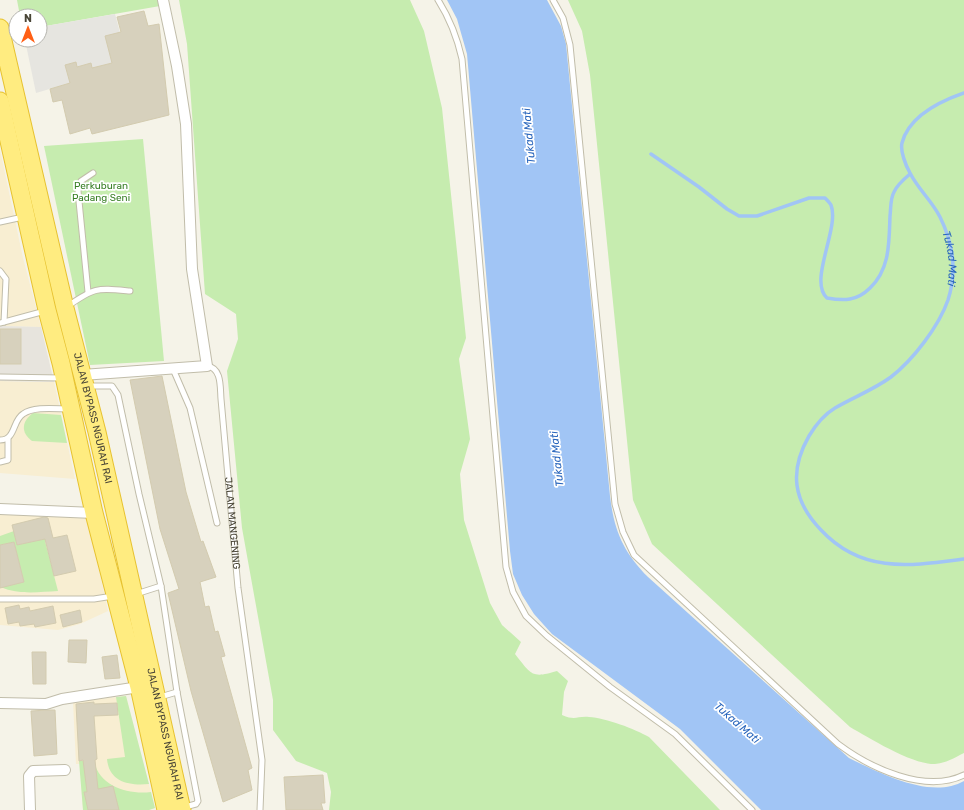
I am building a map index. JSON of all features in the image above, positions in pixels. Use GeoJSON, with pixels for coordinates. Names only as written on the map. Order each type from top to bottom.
{"type":"FeatureCollection","features":[{"type":"Feature","properties":{"kind":"highway","name":"JALAN BYPASS NGURAH RAI"},"geometry":{"type":"LineString","coordinates":[[0,28],[65,308],[97,432],[157,698],[171,809]]}},
{"type":"Feature","properties":{"kind":"highway","name":"JALAN BYPASS NGURAH RAI"},"geometry":{"type":"LineString","coordinates":[[0,102],[47,310],[64,378],[76,437],[114,596],[171,809]]}},
{"type":"Feature","properties":{"kind":"highway"},"geometry":{"type":"LineString","coordinates":[[76,437],[97,432]]}},
{"type":"Feature","properties":{"kind":"street"},"geometry":{"type":"LineString","coordinates":[[84,380],[207,366],[192,269],[186,124],[177,66],[163,0]]}},
{"type":"Feature","properties":{"kind":"street"},"geometry":{"type":"LineString","coordinates":[[0,509],[94,513]]}},
{"type":"Feature","properties":{"kind":"street"},"geometry":{"type":"LineString","coordinates":[[0,703],[46,704],[62,699],[139,688]]}},
{"type":"Feature","properties":{"kind":"street"},"geometry":{"type":"LineString","coordinates":[[30,810],[29,776],[33,771],[65,770]]}},
{"type":"Feature","properties":{"kind":"lane"},"geometry":{"type":"LineString","coordinates":[[438,0],[450,21],[458,41],[462,59],[506,567],[513,592],[526,616],[547,636],[610,688],[675,734],[752,810]]}},
{"type":"Feature","properties":{"kind":"lane"},"geometry":{"type":"LineString","coordinates":[[553,0],[563,18],[570,45],[615,504],[623,532],[634,555],[838,744],[852,755],[875,766],[911,779],[932,782],[952,781],[964,775]]}},
{"type":"Feature","properties":{"kind":"lane"},"geometry":{"type":"LineString","coordinates":[[88,292],[78,191],[81,181],[93,173]]}},
{"type":"Feature","properties":{"kind":"lane"},"geometry":{"type":"LineString","coordinates":[[0,222],[26,216]]}},
{"type":"Feature","properties":{"kind":"lane"},"geometry":{"type":"LineString","coordinates":[[0,271],[6,279],[2,322],[47,310]]}},
{"type":"Feature","properties":{"kind":"lane"},"geometry":{"type":"LineString","coordinates":[[65,308],[88,292],[96,289],[130,291]]}},
{"type":"Feature","properties":{"kind":"lane","name":"JALAN MANGENING"},"geometry":{"type":"LineString","coordinates":[[207,366],[218,371],[221,392],[239,595],[262,760],[260,810]]}},
{"type":"Feature","properties":{"kind":"lane"},"geometry":{"type":"LineString","coordinates":[[173,369],[190,408],[217,523]]}},
{"type":"Feature","properties":{"kind":"lane"},"geometry":{"type":"LineString","coordinates":[[0,377],[64,378]]}},
{"type":"Feature","properties":{"kind":"lane"},"geometry":{"type":"LineString","coordinates":[[84,380],[112,386],[118,394],[139,494],[161,586],[177,692],[198,801],[196,804],[171,809]]}},
{"type":"Feature","properties":{"kind":"lane"},"geometry":{"type":"LineString","coordinates":[[0,462],[8,460],[8,439],[12,434],[17,420],[23,414],[32,410],[70,409]]}},
{"type":"Feature","properties":{"kind":"lane"},"geometry":{"type":"LineString","coordinates":[[0,440],[8,439]]}},
{"type":"Feature","properties":{"kind":"lane"},"geometry":{"type":"LineString","coordinates":[[133,595],[161,586]]}},
{"type":"Feature","properties":{"kind":"lane"},"geometry":{"type":"LineString","coordinates":[[0,599],[94,599],[114,596]]}},
{"type":"Feature","properties":{"kind":"lane"},"geometry":{"type":"LineString","coordinates":[[157,698],[177,692]]}},
{"type":"Feature","properties":{"kind":"shaded area"},"geometry":{"type":"Polygon","coordinates":[[[115,14],[127,59],[92,68],[91,63],[77,67],[76,62],[66,65],[70,83],[36,93],[27,48],[48,48],[48,26],[115,14]]]}},
{"type":"Feature","properties":{"kind":"shaded area"},"geometry":{"type":"Polygon","coordinates":[[[0,150],[23,258],[41,327],[0,326],[0,150]]]}},
{"type":"Feature","properties":{"kind":"shaded area"},"geometry":{"type":"Polygon","coordinates":[[[0,326],[41,327],[54,382],[0,381],[0,326]]]}},
{"type":"Feature","properties":{"kind":"shaded area"},"geometry":{"type":"Polygon","coordinates":[[[0,381],[54,382],[75,479],[0,473],[0,381]]]}},
{"type":"Feature","properties":{"kind":"shaded area"},"geometry":{"type":"Polygon","coordinates":[[[0,512],[87,514],[108,611],[80,624],[58,630],[0,625],[0,512]]]}},
{"type":"Feature","properties":{"kind":"shaded area"},"geometry":{"type":"Polygon","coordinates":[[[126,696],[155,808],[149,810],[83,810],[80,764],[76,764],[73,702],[126,696]]]}},
{"type":"Feature","properties":{"kind":"green space"},"geometry":{"type":"Polygon","coordinates":[[[17,0],[159,0],[160,6],[48,26],[48,8],[18,8],[17,0]]]}},
{"type":"Feature","properties":{"kind":"green space"},"geometry":{"type":"Polygon","coordinates":[[[179,0],[410,0],[424,31],[442,108],[466,338],[459,359],[470,439],[460,474],[464,520],[490,603],[502,625],[521,642],[515,654],[528,670],[532,673],[542,675],[557,671],[568,681],[564,692],[562,715],[570,718],[589,717],[604,719],[628,727],[649,737],[720,810],[329,810],[331,792],[327,773],[296,761],[273,730],[273,700],[242,528],[227,371],[238,339],[236,314],[205,294],[187,44],[179,0]]]}},
{"type":"Feature","properties":{"kind":"green space"},"geometry":{"type":"Polygon","coordinates":[[[568,0],[964,0],[964,753],[943,763],[926,763],[903,756],[850,727],[652,544],[633,500],[590,75],[582,31],[568,0]]]}},
{"type":"Feature","properties":{"kind":"green space","name":"Perkuburan Padang Seni"},"geometry":{"type":"Polygon","coordinates":[[[143,139],[164,361],[90,365],[44,146],[143,139]]]}},
{"type":"Feature","properties":{"kind":"green space"},"geometry":{"type":"Polygon","coordinates":[[[33,413],[61,415],[67,443],[32,441],[28,438],[24,427],[27,419],[33,413]]]}},
{"type":"Feature","properties":{"kind":"green space"},"geometry":{"type":"Polygon","coordinates":[[[14,531],[17,545],[47,538],[45,541],[58,591],[21,592],[8,590],[1,587],[24,582],[14,542],[0,545],[0,536],[14,531]]]}},
{"type":"Feature","properties":{"kind":"green space"},"geometry":{"type":"Polygon","coordinates":[[[126,696],[149,784],[134,784],[121,781],[116,778],[109,767],[107,759],[125,757],[116,697],[126,696]]]}},
{"type":"Feature","properties":{"kind":"green space"},"geometry":{"type":"Polygon","coordinates":[[[94,760],[101,776],[115,787],[133,792],[151,792],[155,808],[149,810],[83,810],[79,761],[94,760]]]}},
{"type":"Feature","properties":{"kind":"water"},"geometry":{"type":"Polygon","coordinates":[[[447,0],[547,0],[561,26],[566,44],[610,496],[617,530],[632,559],[648,577],[849,758],[890,777],[921,786],[936,788],[951,786],[964,781],[964,810],[761,810],[680,729],[552,634],[534,614],[522,595],[513,574],[467,54],[457,19],[447,0]]]}},
{"type":"Feature","properties":{"kind":"building"},"geometry":{"type":"Polygon","coordinates":[[[144,11],[148,26],[159,24],[169,115],[92,134],[90,128],[70,134],[62,100],[53,102],[50,89],[70,83],[65,65],[76,62],[77,67],[91,63],[92,68],[112,63],[105,36],[121,32],[117,17],[144,11]]]}},
{"type":"Feature","properties":{"kind":"building"},"geometry":{"type":"Polygon","coordinates":[[[0,329],[21,329],[21,364],[0,364],[0,329]]]}},
{"type":"Feature","properties":{"kind":"building"},"geometry":{"type":"Polygon","coordinates":[[[162,376],[186,492],[201,542],[203,541],[216,577],[200,582],[205,607],[209,606],[215,632],[218,631],[225,656],[221,657],[252,768],[248,770],[252,790],[223,802],[191,691],[168,593],[179,589],[160,529],[130,380],[162,376]]]}},
{"type":"Feature","properties":{"kind":"building"},"geometry":{"type":"Polygon","coordinates":[[[44,517],[48,518],[53,538],[67,535],[76,571],[54,576],[45,539],[17,545],[12,525],[44,517]]]}},
{"type":"Feature","properties":{"kind":"building"},"geometry":{"type":"Polygon","coordinates":[[[14,542],[24,582],[0,588],[0,545],[14,542]]]}},
{"type":"Feature","properties":{"kind":"building"},"geometry":{"type":"Polygon","coordinates":[[[19,605],[20,609],[29,607],[30,611],[53,606],[56,623],[35,627],[34,624],[20,626],[19,622],[8,624],[5,608],[19,605]]]}},
{"type":"Feature","properties":{"kind":"building"},"geometry":{"type":"Polygon","coordinates":[[[80,610],[82,622],[63,627],[60,615],[80,610]]]}},
{"type":"Feature","properties":{"kind":"building"},"geometry":{"type":"Polygon","coordinates":[[[69,640],[87,640],[86,663],[68,662],[69,640]]]}},
{"type":"Feature","properties":{"kind":"building"},"geometry":{"type":"Polygon","coordinates":[[[32,652],[46,652],[46,684],[33,684],[32,652]]]}},
{"type":"Feature","properties":{"kind":"building"},"geometry":{"type":"Polygon","coordinates":[[[117,655],[120,678],[105,679],[102,657],[117,655]]]}},
{"type":"Feature","properties":{"kind":"building"},"geometry":{"type":"Polygon","coordinates":[[[94,702],[94,704],[117,703],[118,715],[94,716],[97,759],[95,760],[98,789],[113,786],[119,810],[88,810],[84,792],[87,792],[83,760],[79,761],[76,704],[94,702]]]}},
{"type":"Feature","properties":{"kind":"building"},"geometry":{"type":"Polygon","coordinates":[[[55,710],[57,754],[34,756],[31,711],[55,710]]]}},
{"type":"Feature","properties":{"kind":"building"},"geometry":{"type":"Polygon","coordinates":[[[323,775],[325,803],[321,803],[323,810],[286,810],[284,777],[323,775]]]}},
{"type":"Feature","properties":{"kind":"waterway","name":"Tukad Mati"},"geometry":{"type":"LineString","coordinates":[[964,93],[936,105],[919,117],[911,125],[902,143],[902,150],[908,170],[937,211],[951,247],[953,268],[951,289],[944,310],[924,342],[899,370],[877,386],[835,408],[820,420],[809,436],[803,449],[798,461],[797,473],[797,485],[804,508],[821,530],[837,544],[853,554],[888,564],[906,565],[964,559]]}},
{"type":"Feature","properties":{"kind":"waterway"},"geometry":{"type":"LineString","coordinates":[[651,154],[739,216],[757,216],[809,198],[825,198],[831,205],[833,215],[832,227],[822,267],[822,290],[827,298],[839,300],[855,298],[865,292],[877,281],[885,264],[889,246],[892,198],[897,187],[910,174]]}}]}
